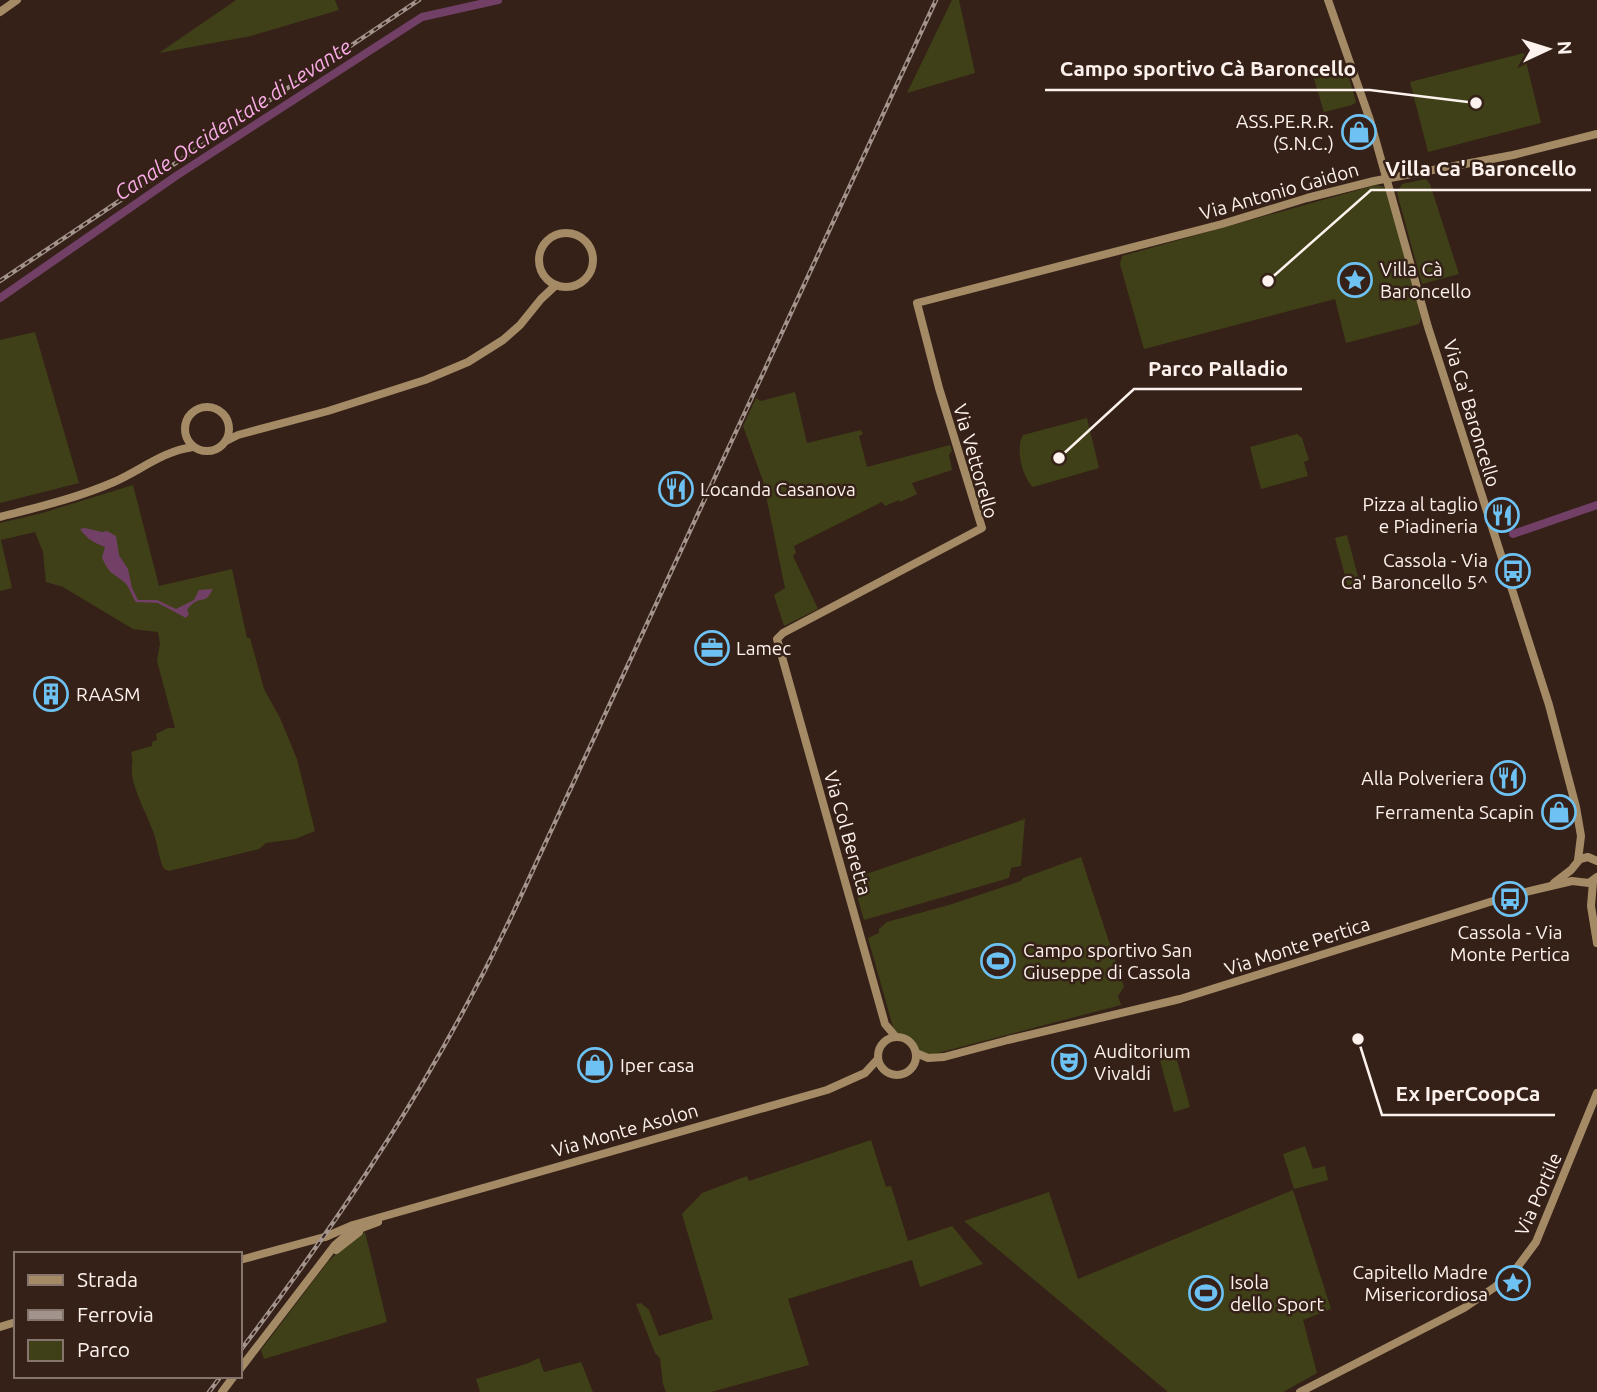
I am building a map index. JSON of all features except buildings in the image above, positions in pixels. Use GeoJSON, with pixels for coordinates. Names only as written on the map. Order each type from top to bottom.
{"type":"FeatureCollection","features":[{"type":"Feature","properties":{"kind":"main road"},"geometry":{"type":"LineString","coordinates":[[0,12],[18,0]]}},
{"type":"Feature","properties":{"kind":"main road","name":"Via Ca' Baroncello"},"geometry":{"type":"LineString","coordinates":[[1328,0],[1346,47],[1388,179],[1421,302],[1549,705],[1581,836],[1595,861]]}},
{"type":"Feature","properties":{"kind":"main road","name":"Via Antonio Gaidon"},"geometry":{"type":"LineString","coordinates":[[917,303],[1222,224],[1307,198],[1521,153],[1597,134]]}},
{"type":"Feature","properties":{"kind":"main road"},"geometry":{"type":"LineString","coordinates":[[564,233],[576,235],[589,246],[593,258],[587,276],[576,285],[556,285],[547,279],[540,265],[539,258],[544,244],[550,238],[564,233]]}},
{"type":"Feature","properties":{"kind":"main road"},"geometry":{"type":"LineString","coordinates":[[541,299],[547,279]]}},
{"type":"Feature","properties":{"kind":"main road"},"geometry":{"type":"LineString","coordinates":[[0,517],[74,498],[117,481],[169,453],[193,447],[209,451],[218,449],[226,441],[245,432],[328,411],[454,368],[503,340],[556,285]]}},
{"type":"Feature","properties":{"kind":"main road","name":"Via Vettorello"},"geometry":{"type":"LineString","coordinates":[[778,637],[982,528],[939,388],[917,303]]}},
{"type":"Feature","properties":{"kind":"main road"},"geometry":{"type":"LineString","coordinates":[[169,453],[184,431],[187,418],[201,407],[219,410],[227,420],[245,432]]}},
{"type":"Feature","properties":{"kind":"main road"},"geometry":{"type":"LineString","coordinates":[[226,441],[229,431],[227,420]]}},
{"type":"Feature","properties":{"kind":"main road"},"geometry":{"type":"LineString","coordinates":[[184,431],[193,447]]}},
{"type":"Feature","properties":{"kind":"main road","name":"Via Col Beretta"},"geometry":{"type":"LineString","coordinates":[[778,637],[867,960],[886,1024],[895,1036]]}},
{"type":"Feature","properties":{"kind":"main road","name":"Via Ca' Baroncello"},"geometry":{"type":"LineString","coordinates":[[1578,860],[1581,836]]}},
{"type":"Feature","properties":{"kind":"main road"},"geometry":{"type":"LineString","coordinates":[[1578,860],[1585,857],[1595,861]]}},
{"type":"Feature","properties":{"kind":"main road","name":"Via Monte Pertica"},"geometry":{"type":"LineString","coordinates":[[1552,885],[1573,868],[1578,860]]}},
{"type":"Feature","properties":{"kind":"main road"},"geometry":{"type":"LineString","coordinates":[[1573,868],[1591,906],[1597,943]]}},
{"type":"Feature","properties":{"kind":"main road"},"geometry":{"type":"LineString","coordinates":[[1591,906],[1595,880]]}},
{"type":"Feature","properties":{"kind":"main road","name":"Via Monte Pertica"},"geometry":{"type":"LineString","coordinates":[[914,1064],[928,1058],[944,1057],[1180,999],[1509,896],[1552,885],[1595,880]]}},
{"type":"Feature","properties":{"kind":"main road"},"geometry":{"type":"LineString","coordinates":[[884,1041],[886,1024]]}},
{"type":"Feature","properties":{"kind":"main road"},"geometry":{"type":"LineString","coordinates":[[916,1053],[914,1064],[906,1073],[899,1075],[884,1070],[877,1060],[879,1047],[884,1041],[895,1036],[907,1039],[916,1053],[928,1058]]}},
{"type":"Feature","properties":{"kind":"main road","name":"Via Monte Asolon"},"geometry":{"type":"LineString","coordinates":[[864,1073],[877,1060]]}},
{"type":"Feature","properties":{"kind":"main road","name":"Via Monte Asolon"},"geometry":{"type":"LineString","coordinates":[[242,1260],[348,1233],[393,1214],[827,1090],[864,1073],[884,1070]]}},
{"type":"Feature","properties":{"kind":"main road","name":"Via Portile"},"geometry":{"type":"LineString","coordinates":[[1300,1392],[1464,1308],[1516,1269],[1536,1242],[1597,1093]]}},
{"type":"Feature","properties":{"kind":"main road"},"geometry":{"type":"LineString","coordinates":[[242,1366],[331,1254],[363,1226]]}},
{"type":"Feature","properties":{"kind":"main road","name":"Via Monte Asolon"},"geometry":{"type":"LineString","coordinates":[[331,1238],[335,1231],[363,1226]]}},
{"type":"Feature","properties":{"kind":"main road"},"geometry":{"type":"LineString","coordinates":[[331,1238],[331,1254]]}},
{"type":"Feature","properties":{"kind":"green space"},"geometry":{"type":"Polygon","coordinates":[[[236,0],[335,0],[339,10],[251,36],[159,53],[236,0]]]}},
{"type":"Feature","properties":{"kind":"green space"},"geometry":{"type":"Polygon","coordinates":[[[952,0],[959,0],[975,73],[907,93],[952,0]]]}},
{"type":"Feature","properties":{"kind":"green space"},"geometry":{"type":"Polygon","coordinates":[[[1524,53],[1541,123],[1428,152],[1410,82],[1524,53]]]}},
{"type":"Feature","properties":{"kind":"green space"},"geometry":{"type":"Polygon","coordinates":[[[1346,67],[1356,102],[1324,112],[1313,76],[1346,67]]]}},
{"type":"Feature","properties":{"kind":"green space"},"geometry":{"type":"Polygon","coordinates":[[[1426,179],[1430,184],[1459,274],[1422,284],[1397,193],[1402,184],[1426,179]]]}},
{"type":"Feature","properties":{"kind":"green space"},"geometry":{"type":"Polygon","coordinates":[[[1376,185],[1387,190],[1421,318],[1419,324],[1346,343],[1335,299],[1144,349],[1120,264],[1122,256],[1376,185]]]}},
{"type":"Feature","properties":{"kind":"green space"},"geometry":{"type":"Polygon","coordinates":[[[35,332],[79,483],[0,503],[0,340],[35,332]]]}},
{"type":"Feature","properties":{"kind":"green space"},"geometry":{"type":"Polygon","coordinates":[[[795,392],[807,443],[861,430],[863,434],[859,436],[867,467],[950,445],[952,470],[912,483],[917,494],[885,506],[882,502],[794,546],[796,553],[793,556],[818,609],[784,626],[774,595],[785,588],[763,481],[743,426],[756,398],[761,401],[795,392]]]}},
{"type":"Feature","properties":{"kind":"green space"},"geometry":{"type":"Polygon","coordinates":[[[1087,418],[1099,468],[1033,487],[1021,462],[1020,447],[1023,435],[1087,418]]]}},
{"type":"Feature","properties":{"kind":"green space"},"geometry":{"type":"Polygon","coordinates":[[[1297,434],[1302,438],[1309,460],[1304,462],[1308,476],[1261,489],[1250,447],[1297,434]]]}},
{"type":"Feature","properties":{"kind":"green space"},"geometry":{"type":"Polygon","coordinates":[[[133,485],[159,586],[232,569],[247,638],[250,638],[264,689],[280,718],[297,759],[315,831],[295,839],[266,843],[259,849],[169,871],[164,869],[153,831],[133,781],[131,752],[152,746],[152,742],[157,740],[156,734],[168,728],[175,728],[157,661],[160,643],[158,632],[133,629],[63,587],[46,582],[43,552],[35,532],[1,540],[12,588],[0,591],[0,523],[133,485]]]}},
{"type":"Feature","properties":{"kind":"green space"},"geometry":{"type":"Polygon","coordinates":[[[1347,535],[1361,588],[1349,591],[1335,538],[1347,535]]]}},
{"type":"Feature","properties":{"kind":"green space"},"geometry":{"type":"Polygon","coordinates":[[[1025,819],[1021,866],[1011,868],[1009,878],[864,920],[852,879],[1025,819]]]}},
{"type":"Feature","properties":{"kind":"green space","name":"Campo sportivo San Giuseppe di Cassola"},"geometry":{"type":"Polygon","coordinates":[[[1081,857],[1124,987],[1118,996],[1121,1005],[926,1056],[919,1052],[916,1046],[910,1047],[906,1035],[895,1034],[868,938],[879,933],[879,929],[887,922],[1021,881],[1081,857]]]}},
{"type":"Feature","properties":{"kind":"green space"},"geometry":{"type":"Polygon","coordinates":[[[1174,1049],[1190,1107],[1174,1112],[1158,1053],[1174,1049]]]}},
{"type":"Feature","properties":{"kind":"green space"},"geometry":{"type":"Polygon","coordinates":[[[871,1140],[886,1187],[891,1186],[908,1241],[952,1226],[983,1264],[920,1287],[912,1260],[788,1299],[809,1365],[711,1392],[666,1392],[660,1358],[655,1353],[636,1304],[641,1303],[649,1310],[659,1336],[713,1319],[682,1214],[702,1193],[747,1176],[749,1181],[871,1140]]]}},
{"type":"Feature","properties":{"kind":"green space"},"geometry":{"type":"Polygon","coordinates":[[[1305,1146],[1313,1169],[1325,1166],[1328,1180],[1294,1189],[1283,1154],[1305,1146]]]}},
{"type":"Feature","properties":{"kind":"green space","name":"Isola dello Sport"},"geometry":{"type":"Polygon","coordinates":[[[1293,1190],[1331,1309],[1303,1320],[1317,1373],[1283,1392],[1168,1392],[964,1221],[1049,1192],[1078,1279],[1293,1190]]]}},
{"type":"Feature","properties":{"kind":"green space"},"geometry":{"type":"Polygon","coordinates":[[[365,1232],[387,1322],[264,1359],[261,1350],[327,1263],[365,1232]]]}},
{"type":"Feature","properties":{"kind":"green space"},"geometry":{"type":"Polygon","coordinates":[[[539,1358],[544,1372],[581,1362],[593,1392],[480,1392],[476,1379],[539,1358]]]}},
{"type":"Feature","properties":{"kind":"shaded area"},"geometry":{"type":"Polygon","coordinates":[[[80,529],[107,531],[116,536],[119,555],[128,569],[138,600],[157,600],[176,609],[194,600],[199,590],[213,589],[208,597],[196,601],[187,610],[189,614],[186,618],[158,603],[136,602],[126,584],[111,573],[105,564],[102,558],[105,547],[86,536],[80,529]]]}},
{"type":"Feature","properties":{"kind":"waterway","name":"Canale Occidentale di Levante"},"geometry":{"type":"LineString","coordinates":[[0,298],[176,176],[422,17],[498,0]]}},
{"type":"Feature","properties":{"kind":"waterway"},"geometry":{"type":"LineString","coordinates":[[1513,534],[1597,505]]}},
{"type":"Feature","properties":{"kind":"railway"},"geometry":{"type":"LineString","coordinates":[[0,281],[419,0]]}},
{"type":"Feature","properties":{"kind":"railway"},"geometry":{"type":"LineString","coordinates":[[242,1348],[317,1246],[388,1139],[484,972],[936,0]]}},
{"type":"Feature","properties":{"kind":"railway"},"geometry":{"type":"LineString","coordinates":[[209,1392],[220,1378]]}},
{"type":"Feature","properties":{"kind":"place","name":"Campo sportivo Cà Baroncello"},"geometry":{"type":"Point","coordinates":[1476,103]}},
{"type":"Feature","properties":{"kind":"place","name":"ASS.PE.R.R. (S.N.C.)"},"geometry":{"type":"Point","coordinates":[1359,132]}},
{"type":"Feature","properties":{"kind":"place","name":"Villa Cà Baroncello"},"geometry":{"type":"Point","coordinates":[1355,280]}},
{"type":"Feature","properties":{"kind":"place","name":"Villa Ca' Baroncello"},"geometry":{"type":"Point","coordinates":[1268,281]}},
{"type":"Feature","properties":{"kind":"place","name":"Parco Palladio"},"geometry":{"type":"Point","coordinates":[1059,458]}},
{"type":"Feature","properties":{"kind":"place","name":"Locanda Casanova"},"geometry":{"type":"Point","coordinates":[676,489]}},
{"type":"Feature","properties":{"kind":"place","name":"Pizza al taglio e Piadineria"},"geometry":{"type":"Point","coordinates":[1502,515]}},
{"type":"Feature","properties":{"kind":"place","name":"Cassola - Via Ca' Baroncello 5^"},"geometry":{"type":"Point","coordinates":[1513,571]}},
{"type":"Feature","properties":{"kind":"place","name":"Lamec"},"geometry":{"type":"Point","coordinates":[712,648]}},
{"type":"Feature","properties":{"kind":"place","name":"RAASM"},"geometry":{"type":"Point","coordinates":[51,694]}},
{"type":"Feature","properties":{"kind":"place","name":"Alla Polveriera"},"geometry":{"type":"Point","coordinates":[1508,778]}},
{"type":"Feature","properties":{"kind":"place","name":"Ferramenta Scapin"},"geometry":{"type":"Point","coordinates":[1559,812]}},
{"type":"Feature","properties":{"kind":"place","name":"Cassola - Via Monte Pertica"},"geometry":{"type":"Point","coordinates":[1510,899]}},
{"type":"Feature","properties":{"kind":"place","name":"Campo sportivo San Giuseppe di Cassola"},"geometry":{"type":"Point","coordinates":[998,961]}},
{"type":"Feature","properties":{"kind":"place","name":"Ex IperCoopCa"},"geometry":{"type":"Point","coordinates":[1358,1039]}},
{"type":"Feature","properties":{"kind":"place","name":"Auditorium Vivaldi"},"geometry":{"type":"Point","coordinates":[1069,1062]}},
{"type":"Feature","properties":{"kind":"place","name":"Iper casa"},"geometry":{"type":"Point","coordinates":[595,1065]}},
{"type":"Feature","properties":{"kind":"place","name":"Capitello Madre Misericordiosa"},"geometry":{"type":"Point","coordinates":[1513,1283]}},
{"type":"Feature","properties":{"kind":"place","name":"Isola dello Sport"},"geometry":{"type":"Point","coordinates":[1206,1293]}}]}
